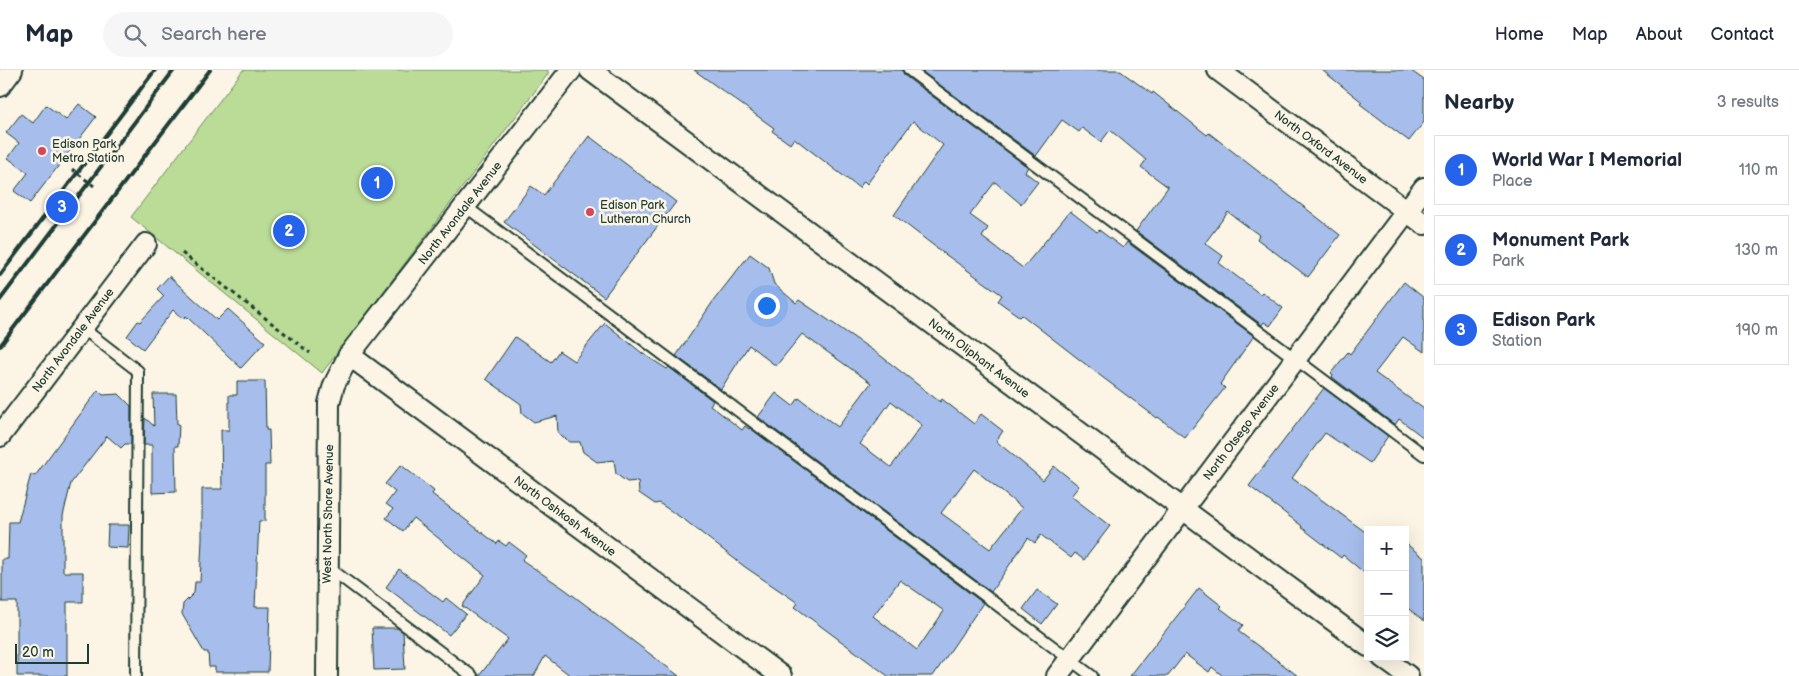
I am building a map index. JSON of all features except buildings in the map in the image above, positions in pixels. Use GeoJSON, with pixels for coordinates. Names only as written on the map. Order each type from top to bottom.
{"type":"FeatureCollection","features":[{"type":"Feature","properties":{"kind":"street"},"geometry":{"type":"LineString","coordinates":[[0,86],[12,70]]}},
{"type":"Feature","properties":{"kind":"street","name":"North Avondale Avenue"},"geometry":{"type":"LineString","coordinates":[[349,355],[571,70]]}},
{"type":"Feature","properties":{"kind":"street","name":"North Oliphant Avenue"},"geometry":{"type":"LineString","coordinates":[[590,70],[1364,643]]}},
{"type":"Feature","properties":{"kind":"street","name":"North Oxford Avenue"},"geometry":{"type":"LineString","coordinates":[[1218,70],[1424,224]]}},
{"type":"Feature","properties":{"kind":"street","name":"North Otsego Avenue"},"geometry":{"type":"LineString","coordinates":[[1057,676],[1424,188]]}},
{"type":"Feature","properties":{"kind":"street","name":"North Avondale Avenue"},"geometry":{"type":"LineString","coordinates":[[0,436],[146,244]]}},
{"type":"Feature","properties":{"kind":"street","name":"West North Shore Avenue"},"geometry":{"type":"LineString","coordinates":[[327,676],[329,403],[334,385],[349,355]]}},
{"type":"Feature","properties":{"kind":"street","name":"North Oshkosh Avenue"},"geometry":{"type":"LineString","coordinates":[[349,355],[781,676]]}},
{"type":"Feature","properties":{"kind":"street"},"geometry":{"type":"LineString","coordinates":[[1387,661],[1408,676]]}},
{"type":"Feature","properties":{"kind":"lane"},"geometry":{"type":"LineString","coordinates":[[909,70],[1424,455]]}},
{"type":"Feature","properties":{"kind":"lane"},"geometry":{"type":"LineString","coordinates":[[465,206],[1092,676]]}},
{"type":"Feature","properties":{"kind":"lane"},"geometry":{"type":"LineString","coordinates":[[81,328],[138,371],[136,676]]}},
{"type":"Feature","properties":{"kind":"lane"},"geometry":{"type":"LineString","coordinates":[[328,567],[472,676]]}},
{"type":"Feature","properties":{"kind":"path"},"geometry":{"type":"LineString","coordinates":[[72,169],[94,186]]}},
{"type":"Feature","properties":{"kind":"path"},"geometry":{"type":"LineString","coordinates":[[182,253],[310,353]]}},
{"type":"Feature","properties":{"kind":"green space"},"geometry":{"type":"Polygon","coordinates":[[[243,70],[548,70],[548,74],[322,373],[131,217],[243,70]]]}},
{"type":"Feature","properties":{"kind":"railway"},"geometry":{"type":"LineString","coordinates":[[0,275],[155,70]]}},
{"type":"Feature","properties":{"kind":"railway"},"geometry":{"type":"LineString","coordinates":[[0,300],[174,70]]}},
{"type":"Feature","properties":{"kind":"railway"},"geometry":{"type":"LineString","coordinates":[[0,346],[210,70]]}},
{"type":"Feature","properties":{"kind":"place","name":"Edison Park Metra Station"},"geometry":{"type":"Point","coordinates":[42,151]}},
{"type":"Feature","properties":{"kind":"place","name":"World War I Memorial"},"geometry":{"type":"Point","coordinates":[377,183]}},
{"type":"Feature","properties":{"kind":"place","name":"Edison Park"},"geometry":{"type":"Point","coordinates":[62,207]}},
{"type":"Feature","properties":{"kind":"place","name":"Edison Park Lutheran Church"},"geometry":{"type":"Point","coordinates":[590,212]}},
{"type":"Feature","properties":{"kind":"place","name":"Monument Park"},"geometry":{"type":"Point","coordinates":[289,231]}}]}
